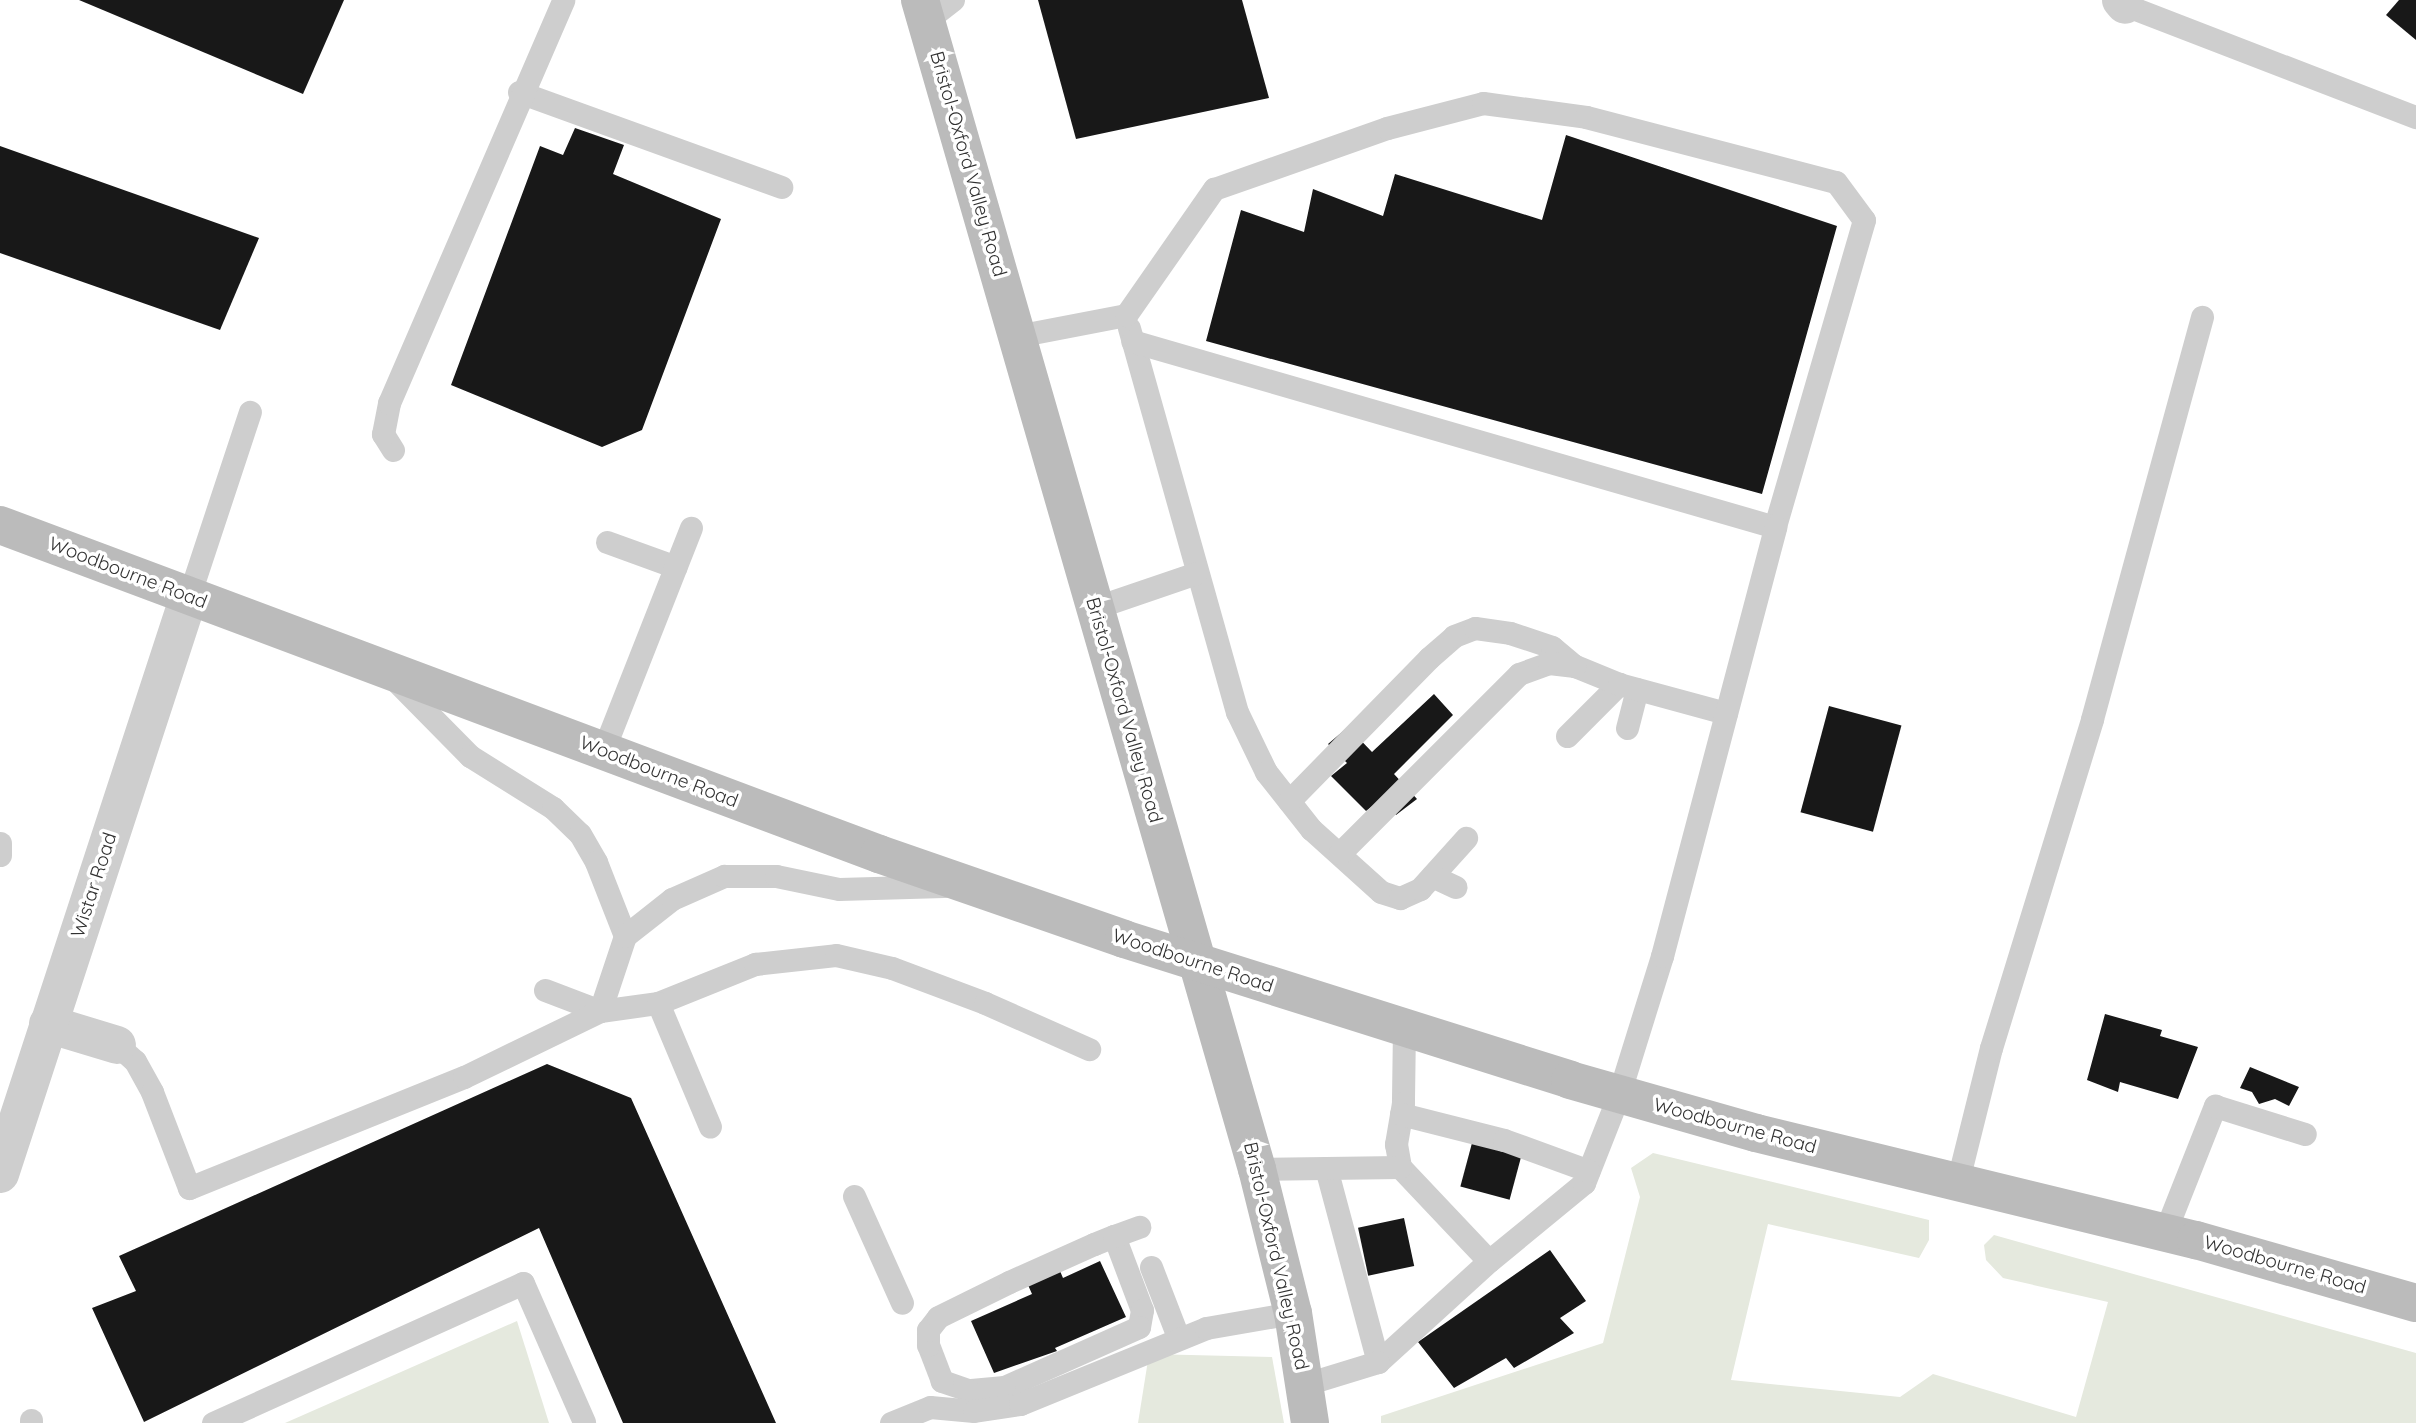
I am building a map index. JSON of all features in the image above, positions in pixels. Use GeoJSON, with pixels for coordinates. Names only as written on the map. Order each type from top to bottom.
{"type":"FeatureCollection","features":[{"type":"Feature","properties":{"kind":"main road","name":"Bristol-Oxford Valley Road"},"geometry":{"type":"LineString","coordinates":[[933,7],[1017,336],[1257,1169],[1293,1313],[1311,1423]]}},
{"type":"Feature","properties":{"kind":"main road","name":"Woodbourne Road"},"geometry":{"type":"LineString","coordinates":[[0,525],[967,885],[1199,963],[1619,1094],[1957,1184],[2165,1232],[2416,1303]]}},
{"type":"Feature","properties":{"kind":"street","name":"Wistar Road"},"geometry":{"type":"LineString","coordinates":[[0,1174],[189,596]]}},
{"type":"Feature","properties":{"kind":"street"},"geometry":{"type":"LineString","coordinates":[[48,1024],[117,1045]]}},
{"type":"Feature","properties":{"kind":"lane"},"geometry":{"type":"LineString","coordinates":[[393,450],[383,434],[389,402],[520,92],[563,0]]}},
{"type":"Feature","properties":{"kind":"lane"},"geometry":{"type":"LineString","coordinates":[[2123,3],[2416,117]]}},
{"type":"Feature","properties":{"kind":"lane"},"geometry":{"type":"LineString","coordinates":[[520,92],[780,187]]}},
{"type":"Feature","properties":{"kind":"lane"},"geometry":{"type":"LineString","coordinates":[[1017,336],[1126,315],[1214,189],[1387,128],[1483,103],[1586,117],[1836,183],[1864,220],[1775,527],[1662,956],[1619,1094],[1584,1184],[1489,1261],[1378,1362],[1306,1384]]}},
{"type":"Feature","properties":{"kind":"lane"},"geometry":{"type":"LineString","coordinates":[[1126,315],[1237,712],[1266,772],[1289,801],[1381,892],[1400,898],[1420,889],[1466,838]]}},
{"type":"Feature","properties":{"kind":"lane"},"geometry":{"type":"LineString","coordinates":[[1957,1184],[1991,1048],[2092,719],[2202,317]]}},
{"type":"Feature","properties":{"kind":"lane"},"geometry":{"type":"LineString","coordinates":[[1132,341],[1775,527]]}},
{"type":"Feature","properties":{"kind":"lane"},"geometry":{"type":"LineString","coordinates":[[189,596],[250,412]]}},
{"type":"Feature","properties":{"kind":"lane"},"geometry":{"type":"LineString","coordinates":[[603,751],[691,528]]}},
{"type":"Feature","properties":{"kind":"lane"},"geometry":{"type":"LineString","coordinates":[[607,542],[676,567]]}},
{"type":"Feature","properties":{"kind":"lane"},"geometry":{"type":"LineString","coordinates":[[1094,608],[1196,573]]}},
{"type":"Feature","properties":{"kind":"lane"},"geometry":{"type":"LineString","coordinates":[[1289,801],[1454,636],[1475,628],[1510,633],[1552,647],[1575,666]]}},
{"type":"Feature","properties":{"kind":"lane"},"geometry":{"type":"LineString","coordinates":[[1340,853],[1519,674],[1549,663],[1575,666],[1628,686],[1726,713]]}},
{"type":"Feature","properties":{"kind":"lane"},"geometry":{"type":"LineString","coordinates":[[384,669],[470,756],[553,808],[580,834],[596,862],[625,936]]}},
{"type":"Feature","properties":{"kind":"lane"},"geometry":{"type":"LineString","coordinates":[[1627,728],[1628,686]]}},
{"type":"Feature","properties":{"kind":"lane"},"geometry":{"type":"LineString","coordinates":[[1567,736],[1628,686]]}},
{"type":"Feature","properties":{"kind":"lane"},"geometry":{"type":"LineString","coordinates":[[0,843],[0,855]]}},
{"type":"Feature","properties":{"kind":"lane"},"geometry":{"type":"LineString","coordinates":[[600,1011],[625,936],[672,899],[724,876],[776,876],[839,889],[967,885]]}},
{"type":"Feature","properties":{"kind":"lane"},"geometry":{"type":"LineString","coordinates":[[1433,876],[1456,887]]}},
{"type":"Feature","properties":{"kind":"lane"},"geometry":{"type":"LineString","coordinates":[[117,1045],[135,1061],[152,1092],[189,1188],[464,1077],[600,1011],[658,1003],[755,964],[836,955],[892,968],[974,998],[1088,1049]]}},
{"type":"Feature","properties":{"kind":"lane"},"geometry":{"type":"LineString","coordinates":[[545,990],[600,1011]]}},
{"type":"Feature","properties":{"kind":"lane"},"geometry":{"type":"LineString","coordinates":[[658,1003],[710,1127]]}},
{"type":"Feature","properties":{"kind":"lane"},"geometry":{"type":"LineString","coordinates":[[1404,1027],[1401,1114],[1396,1144],[1400,1167],[1489,1261]]}},
{"type":"Feature","properties":{"kind":"lane"},"geometry":{"type":"LineString","coordinates":[[2165,1232],[2215,1106],[2305,1135]]}},
{"type":"Feature","properties":{"kind":"lane"},"geometry":{"type":"LineString","coordinates":[[1401,1114],[1504,1140],[1589,1171]]}},
{"type":"Feature","properties":{"kind":"lane"},"geometry":{"type":"LineString","coordinates":[[1257,1169],[1400,1167]]}},
{"type":"Feature","properties":{"kind":"lane"},"geometry":{"type":"LineString","coordinates":[[1326,1168],[1378,1362]]}},
{"type":"Feature","properties":{"kind":"lane"},"geometry":{"type":"LineString","coordinates":[[854,1196],[902,1303]]}},
{"type":"Feature","properties":{"kind":"lane"},"geometry":{"type":"LineString","coordinates":[[1114,1236],[1142,1310],[1139,1327],[1004,1387],[968,1390],[942,1381],[928,1345],[928,1330],[938,1317],[1114,1236],[1139,1227]]}},
{"type":"Feature","properties":{"kind":"lane"},"geometry":{"type":"LineString","coordinates":[[1151,1267],[1178,1337]]}},
{"type":"Feature","properties":{"kind":"lane"},"geometry":{"type":"LineString","coordinates":[[213,1423],[523,1283],[584,1422]]}},
{"type":"Feature","properties":{"kind":"lane"},"geometry":{"type":"LineString","coordinates":[[891,1423],[930,1407],[974,1411],[1020,1404],[1178,1337],[1206,1328],[1293,1313]]}},
{"type":"Feature","properties":{"kind":"shaded area"},"geometry":{"type":"Polygon","coordinates":[[[1653,1153],[1929,1220],[1929,1240],[1919,1258],[1768,1224],[1731,1380],[1900,1397],[1933,1374],[2076,1417],[2108,1302],[2003,1278],[1986,1260],[1984,1245],[1994,1235],[2416,1353],[2416,1423],[1381,1423],[1381,1416],[1603,1343],[1640,1197],[1631,1168],[1653,1153]]]}},
{"type":"Feature","properties":{"kind":"shaded area"},"geometry":{"type":"Polygon","coordinates":[[[517,1321],[549,1423],[285,1423],[517,1321]]]}},
{"type":"Feature","properties":{"kind":"shaded area"},"geometry":{"type":"Polygon","coordinates":[[[1149,1354],[1272,1357],[1284,1423],[1138,1423],[1149,1354]]]}},
{"type":"Feature","properties":{"kind":"building"},"geometry":{"type":"Polygon","coordinates":[[[79,0],[344,0],[303,94],[79,0]]]}},
{"type":"Feature","properties":{"kind":"building"},"geometry":{"type":"Polygon","coordinates":[[[1038,0],[1242,0],[1269,98],[1076,139],[1038,0]]]}},
{"type":"Feature","properties":{"kind":"building"},"geometry":{"type":"Polygon","coordinates":[[[2399,0],[2416,0],[2416,40],[2386,15],[2399,0]]]}},
{"type":"Feature","properties":{"kind":"building"},"geometry":{"type":"Polygon","coordinates":[[[575,128],[624,145],[613,174],[721,219],[642,430],[602,447],[451,385],[540,146],[563,155],[575,128]]]}},
{"type":"Feature","properties":{"kind":"building"},"geometry":{"type":"Polygon","coordinates":[[[1566,135],[1837,226],[1762,494],[1206,341],[1241,210],[1304,232],[1313,189],[1383,216],[1395,174],[1542,220],[1566,135]]]}},
{"type":"Feature","properties":{"kind":"building"},"geometry":{"type":"Polygon","coordinates":[[[0,146],[259,238],[220,330],[0,253],[0,146]]]}},
{"type":"Feature","properties":{"kind":"building"},"geometry":{"type":"Polygon","coordinates":[[[1434,694],[1453,715],[1394,774],[1417,799],[1396,815],[1382,799],[1366,811],[1331,776],[1347,763],[1328,744],[1348,727],[1372,752],[1434,694]]]}},
{"type":"Feature","properties":{"kind":"building"},"geometry":{"type":"Polygon","coordinates":[[[1829,706],[1901,725],[1873,832],[1801,812],[1829,706]]]}},
{"type":"Feature","properties":{"kind":"building"},"geometry":{"type":"Polygon","coordinates":[[[2105,1014],[2162,1030],[2160,1036],[2198,1047],[2178,1099],[2120,1082],[2118,1092],[2087,1080],[2105,1014]]]}},
{"type":"Feature","properties":{"kind":"building"},"geometry":{"type":"Polygon","coordinates":[[[547,1064],[631,1098],[776,1423],[623,1423],[539,1228],[144,1422],[92,1308],[136,1291],[119,1256],[547,1064]]]}},
{"type":"Feature","properties":{"kind":"building"},"geometry":{"type":"Polygon","coordinates":[[[2250,1067],[2299,1087],[2289,1106],[2275,1099],[2259,1104],[2252,1092],[2240,1088],[2250,1067]]]}},
{"type":"Feature","properties":{"kind":"building"},"geometry":{"type":"Polygon","coordinates":[[[1472,1143],[1521,1156],[1510,1200],[1460,1186],[1472,1143]]]}},
{"type":"Feature","properties":{"kind":"building"},"geometry":{"type":"Polygon","coordinates":[[[1404,1218],[1414,1266],[1368,1276],[1358,1228],[1404,1218]]]}},
{"type":"Feature","properties":{"kind":"building"},"geometry":{"type":"Polygon","coordinates":[[[1550,1250],[1586,1301],[1560,1318],[1574,1333],[1514,1368],[1506,1358],[1454,1388],[1418,1342],[1550,1250]]]}},
{"type":"Feature","properties":{"kind":"building"},"geometry":{"type":"Polygon","coordinates":[[[1100,1261],[1126,1317],[1055,1348],[1057,1351],[994,1373],[971,1321],[1032,1294],[1028,1285],[1060,1271],[1063,1278],[1100,1261]]]}}]}
